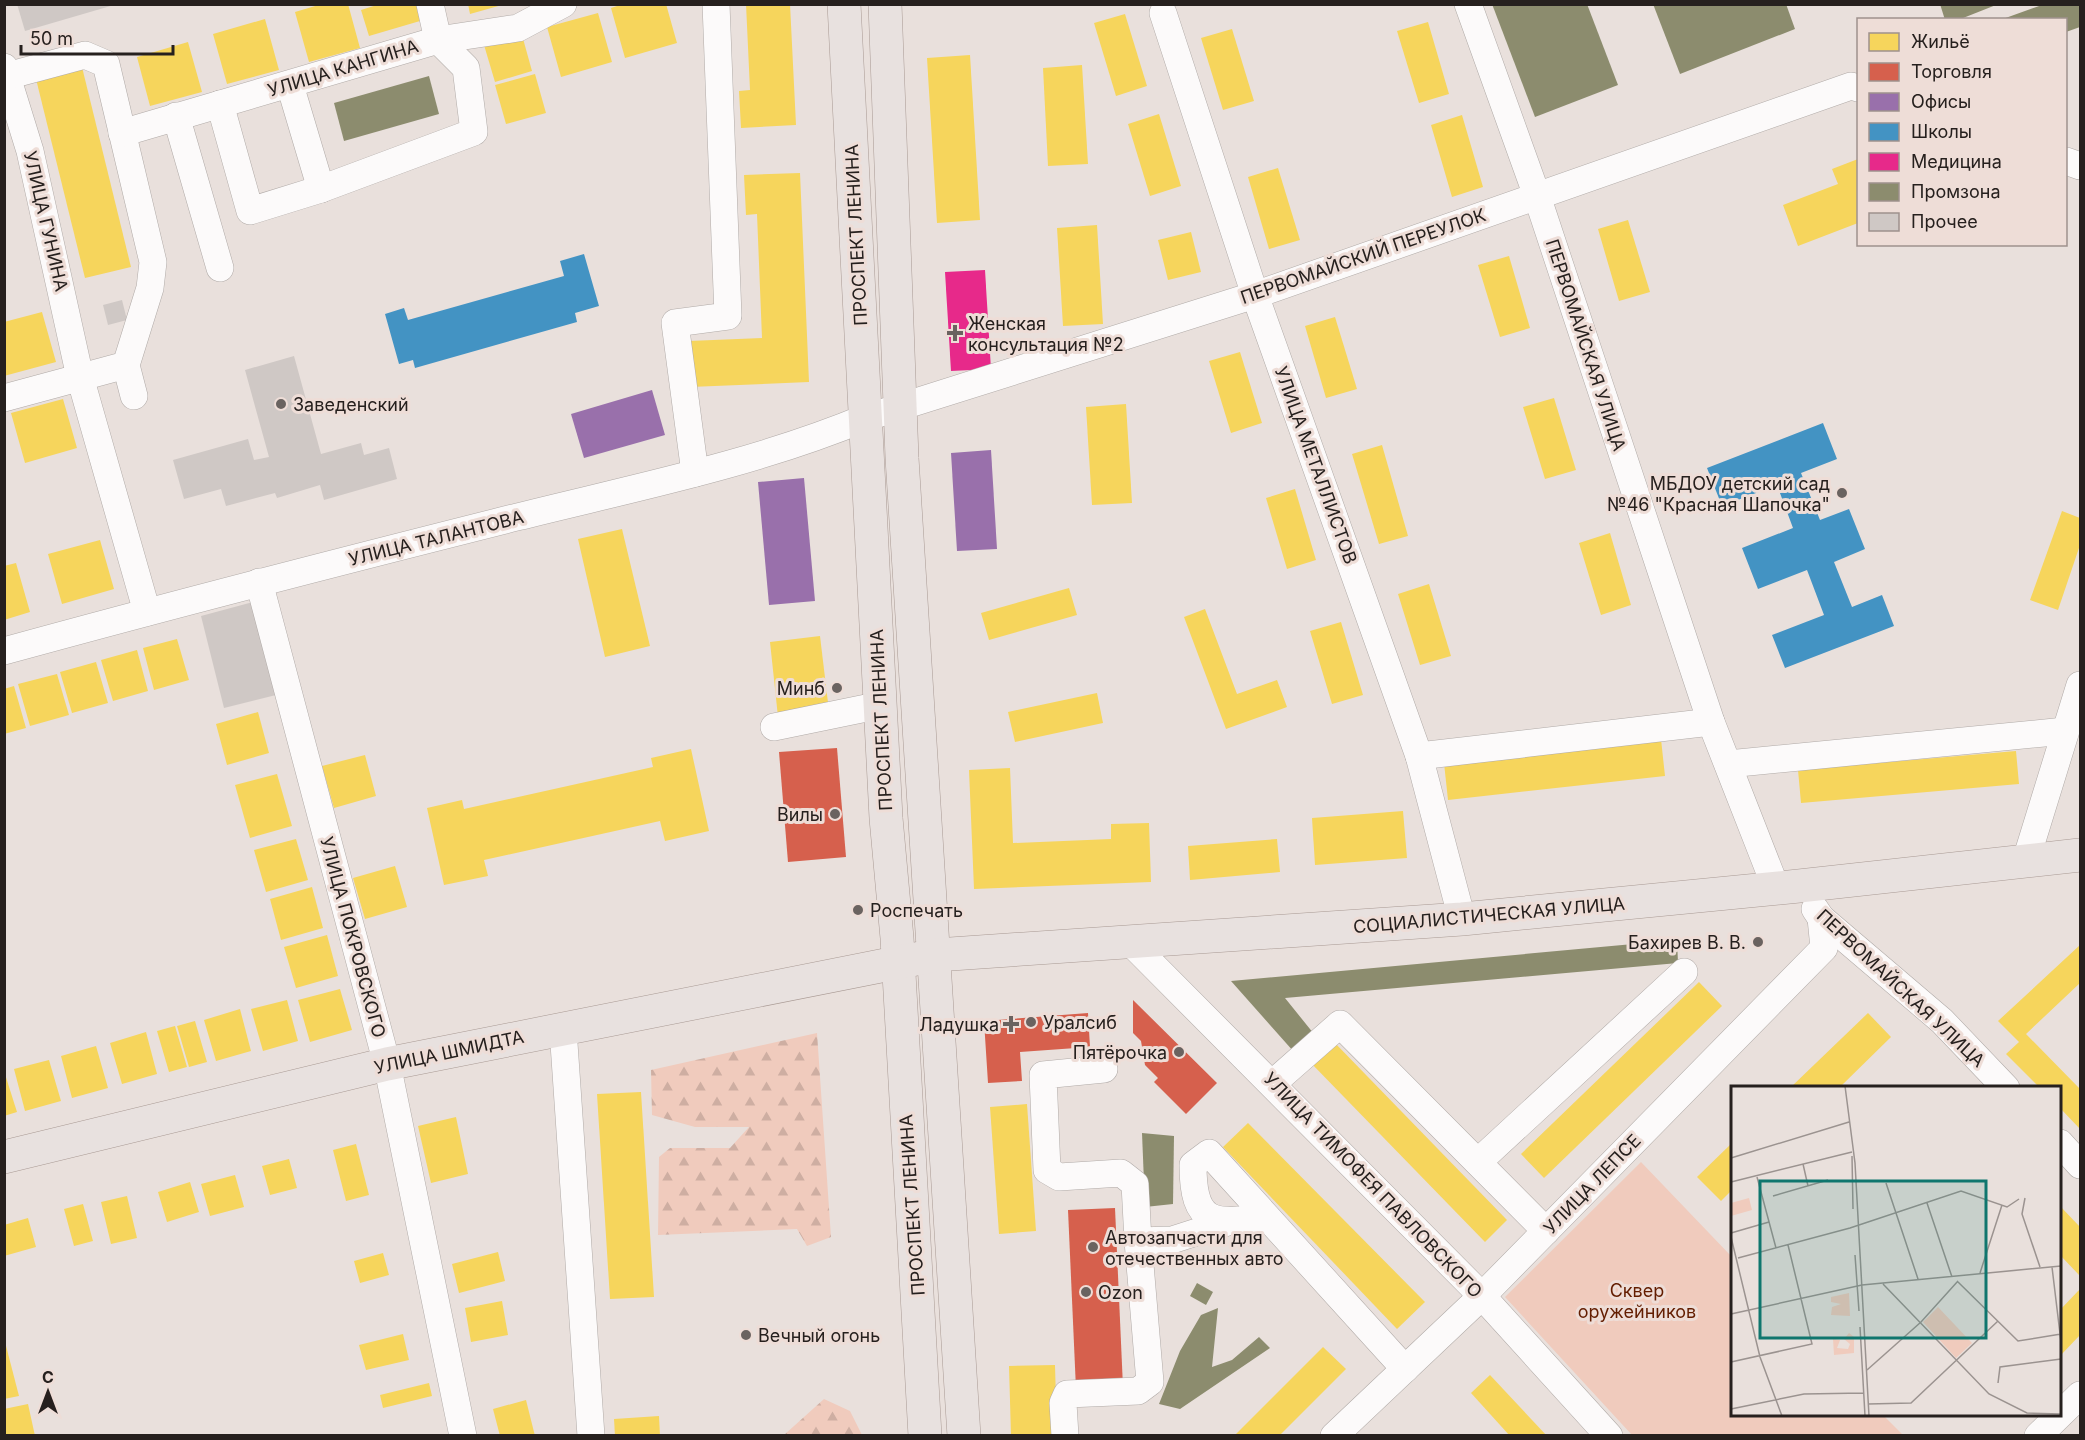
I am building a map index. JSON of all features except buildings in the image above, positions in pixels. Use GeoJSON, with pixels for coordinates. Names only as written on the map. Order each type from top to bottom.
{"type":"FeatureCollection","features":[{"type":"Feature","properties":{"kind":"main road","name":"ПРОСПЕКТ ЛЕНИНА"},"geometry":{"type":"LineString","coordinates":[[844,4],[881,705],[926,1436]]}},
{"type":"Feature","properties":{"kind":"main road","name":"ПРОСПЕКТ ЛЕНИНА"},"geometry":{"type":"LineString","coordinates":[[885,4],[901,407],[964,1436]]}},
{"type":"Feature","properties":{"kind":"main road","name":"СОЦИАЛИСТИЧЕСКАЯ УЛИЦА"},"geometry":{"type":"LineString","coordinates":[[897,961],[936,955],[1462,919],[2080,855]]}},
{"type":"Feature","properties":{"kind":"main road","name":"УЛИЦА ШМИДТА"},"geometry":{"type":"LineString","coordinates":[[4,1156],[387,1064],[897,961]]}},
{"type":"Feature","properties":{"kind":"street"},"geometry":{"type":"LineString","coordinates":[[220,104],[250,211],[321,189],[474,132],[466,68],[438,40],[430,4]]}},
{"type":"Feature","properties":{"kind":"street","name":"УЛИЦА КАНГИНА"},"geometry":{"type":"LineString","coordinates":[[122,133],[438,40],[518,28],[563,4]]}},
{"type":"Feature","properties":{"kind":"street"},"geometry":{"type":"LineString","coordinates":[[695,472],[675,323],[728,316],[716,4]]}},
{"type":"Feature","properties":{"kind":"street","name":"ПЕРВОМАЙСКАЯ УЛИЦА"},"geometry":{"type":"LineString","coordinates":[[1468,4],[1537,196],[1711,722],[1728,764],[1788,887],[1942,1021],[2004,1086]]}},
{"type":"Feature","properties":{"kind":"street","name":"УЛИЦА МЕТАЛЛИСТОВ"},"geometry":{"type":"LineString","coordinates":[[1163,13],[1255,295],[1419,756],[1462,919]]}},
{"type":"Feature","properties":{"kind":"street"},"geometry":{"type":"LineString","coordinates":[[6,71],[85,55],[106,64],[153,262],[150,288],[126,365],[134,396]]}},
{"type":"Feature","properties":{"kind":"street","name":"УЛИЦА ГУНИНА"},"geometry":{"type":"LineString","coordinates":[[6,71],[30,151],[80,377],[147,612]]}},
{"type":"Feature","properties":{"kind":"street"},"geometry":{"type":"LineString","coordinates":[[290,85],[321,189]]}},
{"type":"Feature","properties":{"kind":"street","name":"ПЕРВОМАЙСКИЙ ПЕРЕУЛОК"},"geometry":{"type":"LineString","coordinates":[[865,418],[1255,295],[1851,86],[1857,88]]}},
{"type":"Feature","properties":{"kind":"street"},"geometry":{"type":"LineString","coordinates":[[176,116],[220,268]]}},
{"type":"Feature","properties":{"kind":"street"},"geometry":{"type":"LineString","coordinates":[[4,398],[126,365]]}},
{"type":"Feature","properties":{"kind":"street","name":"УЛИЦА ТАЛАНТОВА"},"geometry":{"type":"LineString","coordinates":[[4,651],[259,582],[695,472],[829,433],[865,418]]}},
{"type":"Feature","properties":{"kind":"street","name":"УЛИЦА ПОКРОВСКОГО"},"geometry":{"type":"LineString","coordinates":[[259,582],[387,1064],[463,1436]]}},
{"type":"Feature","properties":{"kind":"street"},"geometry":{"type":"LineString","coordinates":[[2026,860],[2080,684]]}},
{"type":"Feature","properties":{"kind":"street"},"geometry":{"type":"LineString","coordinates":[[774,727],[881,705]]}},
{"type":"Feature","properties":{"kind":"street"},"geometry":{"type":"LineString","coordinates":[[1419,756],[1711,722]]}},
{"type":"Feature","properties":{"kind":"street"},"geometry":{"type":"LineString","coordinates":[[1728,764],[2065,731]]}},
{"type":"Feature","properties":{"kind":"street","name":"УЛИЦА ЛЕПСЕ"},"geometry":{"type":"LineString","coordinates":[[1334,1436],[1482,1296],[1824,948],[1821,918]]}},
{"type":"Feature","properties":{"kind":"street","name":"УЛИЦА ТИМОФЕЯ ПАВЛОВСКОГО"},"geometry":{"type":"LineString","coordinates":[[1130,942],[1273,1083],[1482,1296],[1609,1436]]}},
{"type":"Feature","properties":{"kind":"street"},"geometry":{"type":"LineString","coordinates":[[1478,1162],[1684,972]]}},
{"type":"Feature","properties":{"kind":"street"},"geometry":{"type":"LineString","coordinates":[[1273,1083],[1340,1024],[1546,1231]]}},
{"type":"Feature","properties":{"kind":"street"},"geometry":{"type":"LineString","coordinates":[[563,1029],[591,1436]]}},
{"type":"Feature","properties":{"kind":"street"},"geometry":{"type":"LineString","coordinates":[[1065,1436],[1063,1402],[1067,1394],[1138,1391],[1150,1382],[1135,1184],[1121,1173],[1059,1178],[1047,1170],[1043,1075],[1104,1069]]}},
{"type":"Feature","properties":{"kind":"street"},"geometry":{"type":"LineString","coordinates":[[2061,1144],[2080,1165]]}},
{"type":"Feature","properties":{"kind":"street"},"geometry":{"type":"LineString","coordinates":[[1228,1222],[1209,1216],[1196,1204],[1193,1165],[1209,1153],[1404,1369]]}},
{"type":"Feature","properties":{"kind":"street"},"geometry":{"type":"LineString","coordinates":[[1138,1241],[1172,1240],[1228,1222],[1266,1217]]}},
{"type":"Feature","properties":{"kind":"street"},"geometry":{"type":"LineString","coordinates":[[2061,1414],[2080,1395]]}},
{"type":"Feature","properties":{"kind":"street"},"geometry":{"type":"LineString","coordinates":[[2038,1436],[2058,1416]]}},
{"type":"Feature","properties":{"kind":"green space"},"geometry":{"type":"Polygon","coordinates":[[[817,1033],[831,1237],[807,1246],[797,1229],[658,1235],[659,1157],[670,1148],[730,1148],[749,1127],[695,1127],[652,1115],[651,1070],[817,1033]]]}},
{"type":"Feature","properties":{"kind":"green space","name":"Сквер оружейников"},"geometry":{"type":"Polygon","coordinates":[[[1641,1162],[1731,1256],[1731,1416],[1884,1416],[1903,1435],[1632,1435],[1505,1297],[1641,1162]]]}},
{"type":"Feature","properties":{"kind":"green space"},"geometry":{"type":"Polygon","coordinates":[[[824,1399],[850,1411],[862,1435],[784,1435],[824,1399]]]}},
{"type":"Feature","properties":{"kind":"place","name":"Женская консультация №2"},"geometry":{"type":"Point","coordinates":[955,333]}},
{"type":"Feature","properties":{"kind":"place","name":"Заведенский"},"geometry":{"type":"Point","coordinates":[281,404]}},
{"type":"Feature","properties":{"kind":"place","name":"МБДОУ детский сад №46 \"Красная Шапочка\""},"geometry":{"type":"Point","coordinates":[1842,493]}},
{"type":"Feature","properties":{"kind":"place","name":"Минб"},"geometry":{"type":"Point","coordinates":[837,688]}},
{"type":"Feature","properties":{"kind":"place","name":"Вилы"},"geometry":{"type":"Point","coordinates":[835,814]}},
{"type":"Feature","properties":{"kind":"place","name":"Роспечать"},"geometry":{"type":"Point","coordinates":[858,910]}},
{"type":"Feature","properties":{"kind":"place","name":"Бахирев В. В."},"geometry":{"type":"Point","coordinates":[1758,942]}},
{"type":"Feature","properties":{"kind":"place","name":"Уралсиб"},"geometry":{"type":"Point","coordinates":[1031,1022]}},
{"type":"Feature","properties":{"kind":"place","name":"Ладушка"},"geometry":{"type":"Point","coordinates":[1011,1024]}},
{"type":"Feature","properties":{"kind":"place","name":"Пятёрочка"},"geometry":{"type":"Point","coordinates":[1179,1052]}},
{"type":"Feature","properties":{"kind":"place","name":"Автозапчасти для отечественных авто"},"geometry":{"type":"Point","coordinates":[1093,1247]}},
{"type":"Feature","properties":{"kind":"place","name":"Ozon"},"geometry":{"type":"Point","coordinates":[1086,1292]}},
{"type":"Feature","properties":{"kind":"place","name":"Вечный огонь"},"geometry":{"type":"Point","coordinates":[746,1335]}}]}
